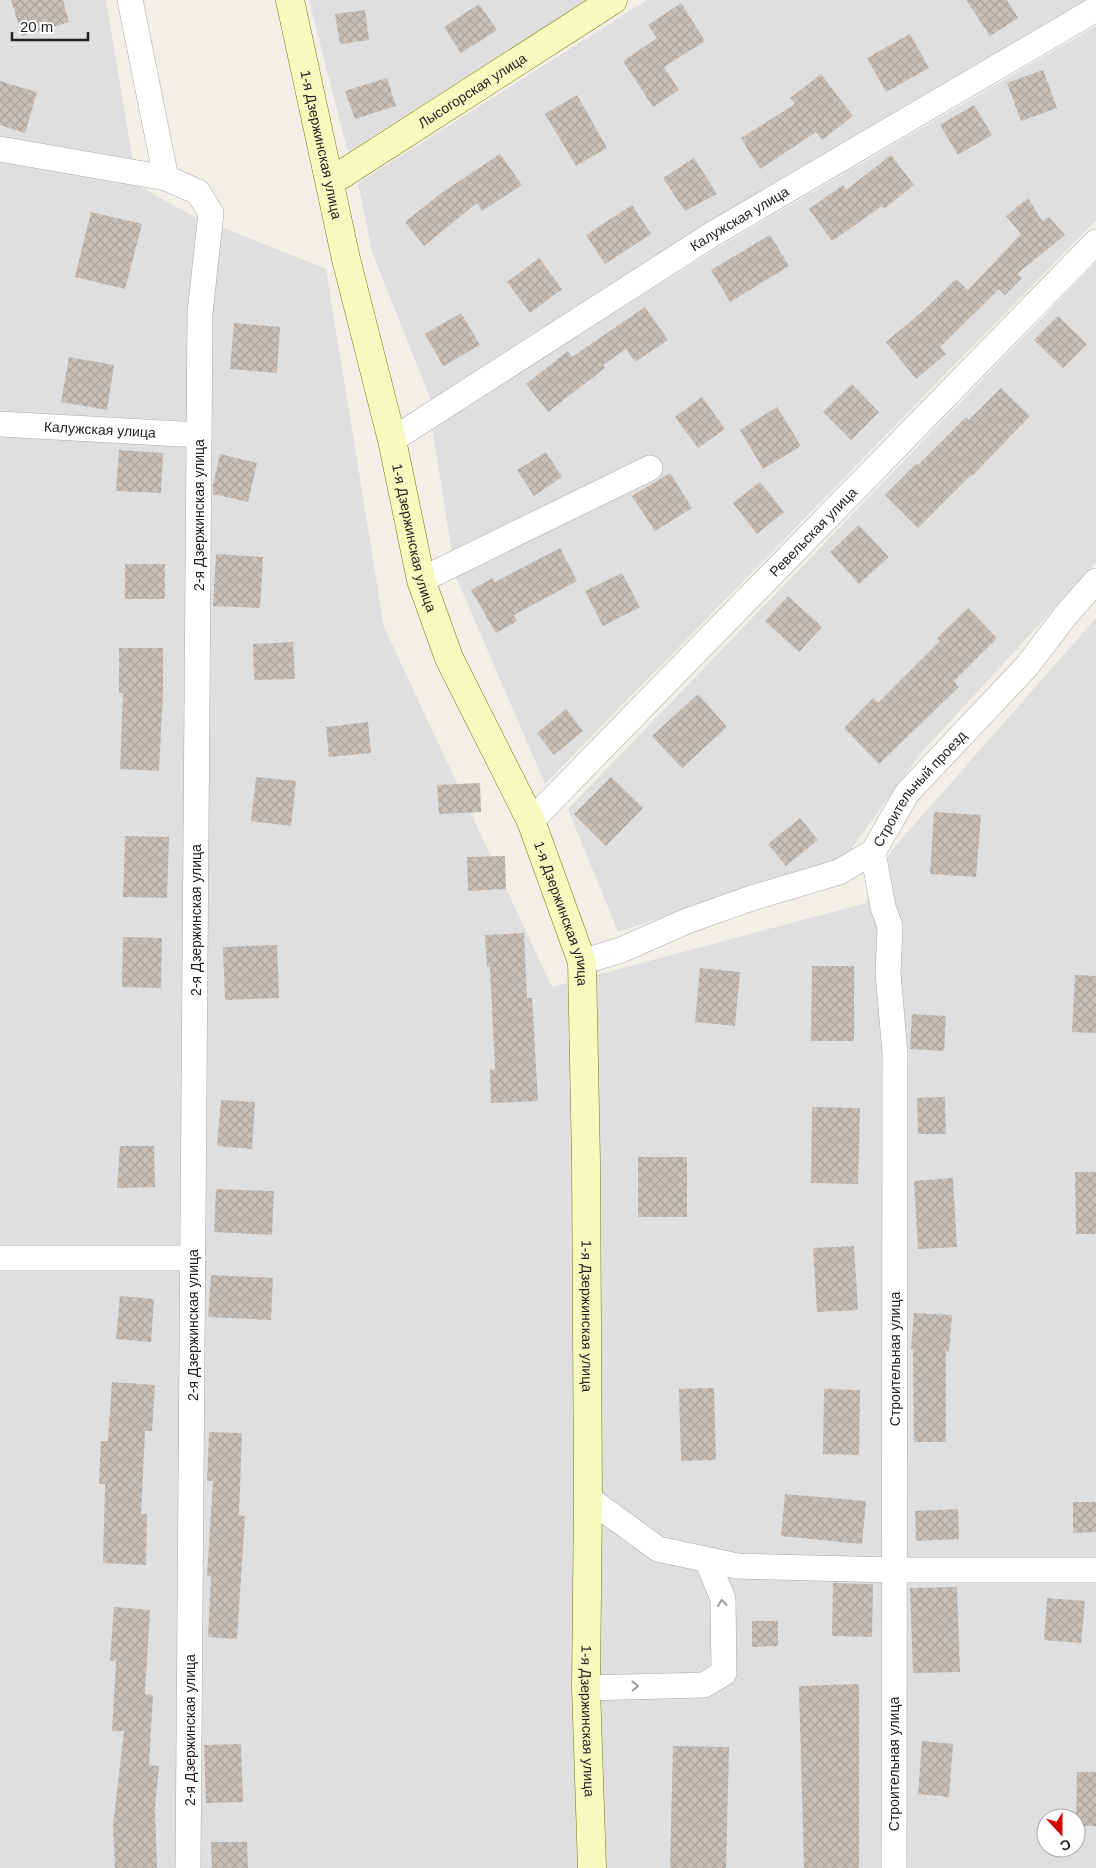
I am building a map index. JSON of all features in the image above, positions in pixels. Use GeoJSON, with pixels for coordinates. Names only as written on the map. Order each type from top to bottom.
{"type":"FeatureCollection","features":[{"type":"Feature","properties":{"kind":"street"},"geometry":{"type":"LineString","coordinates":[[0,150],[166,178],[130,0]]}},
{"type":"Feature","properties":{"kind":"street","name":"1-я Дзержинская улица"},"geometry":{"type":"LineString","coordinates":[[290,0],[346,259],[392,440],[421,580],[449,658],[530,821],[582,962],[586,1161],[588,1498],[586,1688],[592,1868]]}},
{"type":"Feature","properties":{"kind":"street","name":"Лысогорская улица"},"geometry":{"type":"LineString","coordinates":[[330,182],[614,0]]}},
{"type":"Feature","properties":{"kind":"street","name":"Калужская улица"},"geometry":{"type":"LineString","coordinates":[[392,440],[711,235],[1096,9]]}},
{"type":"Feature","properties":{"kind":"street","name":"2-я Дзержинская улица"},"geometry":{"type":"LineString","coordinates":[[166,178],[198,192],[211,213],[200,312],[188,1868]]}},
{"type":"Feature","properties":{"kind":"street","name":"Ревельская улица"},"geometry":{"type":"LineString","coordinates":[[530,821],[1096,242]]}},
{"type":"Feature","properties":{"kind":"street","name":"Калужская улица"},"geometry":{"type":"LineString","coordinates":[[0,424],[199,436]]}},
{"type":"Feature","properties":{"kind":"street"},"geometry":{"type":"LineString","coordinates":[[421,580],[650,468]]}},
{"type":"Feature","properties":{"kind":"street","name":"Строительный проезд"},"geometry":{"type":"LineString","coordinates":[[582,962],[621,950],[687,920],[839,872],[874,852],[907,793],[1027,666],[1065,616],[1096,582]]}},
{"type":"Feature","properties":{"kind":"street","name":"Строительная улица"},"geometry":{"type":"LineString","coordinates":[[874,852],[883,907],[890,926],[888,973],[895,1053],[894,1868]]}},
{"type":"Feature","properties":{"kind":"street"},"geometry":{"type":"LineString","coordinates":[[0,1258],[193,1258]]}},
{"type":"Feature","properties":{"kind":"street"},"geometry":{"type":"LineString","coordinates":[[588,1498],[658,1549],[737,1566],[894,1570],[1096,1570]]}},
{"type":"Feature","properties":{"kind":"street"},"geometry":{"type":"LineString","coordinates":[[586,1688],[704,1685],[724,1673],[723,1599],[707,1560]]}},
{"type":"Feature","properties":{"kind":"shaded area"},"geometry":{"type":"Polygon","coordinates":[[[0,0],[106,0],[137,185],[191,215],[326,269],[384,627],[552,987],[866,903],[891,851],[1096,618],[1096,1868],[0,1868],[0,0]]]}},
{"type":"Feature","properties":{"kind":"shaded area"},"geometry":{"type":"Polygon","coordinates":[[[309,0],[587,0],[348,152],[309,0]]]}},
{"type":"Feature","properties":{"kind":"shaded area"},"geometry":{"type":"Polygon","coordinates":[[[647,0],[1087,0],[692,232],[432,403],[372,252],[358,183],[647,0]]]}},
{"type":"Feature","properties":{"kind":"shaded area"},"geometry":{"type":"Polygon","coordinates":[[[1096,26],[1096,220],[545,784],[456,577],[432,428],[719,247],[1096,26]]]}},
{"type":"Feature","properties":{"kind":"shaded area"},"geometry":{"type":"Polygon","coordinates":[[[1096,262],[1096,563],[921,753],[846,856],[618,932],[568,809],[1096,262]]]}},
{"type":"Feature","properties":{"kind":"building"},"geometry":{"type":"Polygon","coordinates":[[[11,0],[63,0],[69,22],[22,36],[11,0]]]}},
{"type":"Feature","properties":{"kind":"building"},"geometry":{"type":"Polygon","coordinates":[[[966,0],[1007,0],[1018,18],[990,36],[966,0]]]}},
{"type":"Feature","properties":{"kind":"building"},"geometry":{"type":"Polygon","coordinates":[[[681,3],[705,41],[664,67],[679,90],[653,107],[623,61],[657,38],[648,25],[681,3]]]}},
{"type":"Feature","properties":{"kind":"building"},"geometry":{"type":"Polygon","coordinates":[[[479,4],[497,30],[461,53],[444,27],[479,4]]]}},
{"type":"Feature","properties":{"kind":"building"},"geometry":{"type":"Polygon","coordinates":[[[365,10],[369,40],[340,44],[335,14],[365,10]]]}},
{"type":"Feature","properties":{"kind":"building"},"geometry":{"type":"Polygon","coordinates":[[[910,34],[929,68],[886,92],[867,58],[910,34]]]}},
{"type":"Feature","properties":{"kind":"building"},"geometry":{"type":"Polygon","coordinates":[[[1043,70],[1057,108],[1021,121],[1007,83],[1043,70]]]}},
{"type":"Feature","properties":{"kind":"building"},"geometry":{"type":"Polygon","coordinates":[[[821,74],[853,116],[822,140],[816,132],[760,169],[741,138],[795,104],[790,98],[821,74]]]}},
{"type":"Feature","properties":{"kind":"building"},"geometry":{"type":"Polygon","coordinates":[[[387,78],[396,106],[355,119],[345,91],[387,78]]]}},
{"type":"Feature","properties":{"kind":"building"},"geometry":{"type":"Polygon","coordinates":[[[0,81],[37,92],[25,133],[0,125],[0,81]]]}},
{"type":"Feature","properties":{"kind":"building"},"geometry":{"type":"Polygon","coordinates":[[[577,95],[607,148],[576,166],[545,114],[577,95]]]}},
{"type":"Feature","properties":{"kind":"building"},"geometry":{"type":"Polygon","coordinates":[[[974,105],[992,135],[958,155],[940,125],[974,105]]]}},
{"type":"Feature","properties":{"kind":"building"},"geometry":{"type":"Polygon","coordinates":[[[500,154],[522,185],[482,211],[477,203],[424,246],[405,222],[440,194],[500,154]]]}},
{"type":"Feature","properties":{"kind":"building"},"geometry":{"type":"Polygon","coordinates":[[[891,155],[914,185],[884,209],[882,206],[832,241],[809,209],[843,185],[846,190],[891,155]]]}},
{"type":"Feature","properties":{"kind":"building"},"geometry":{"type":"Polygon","coordinates":[[[694,158],[717,194],[685,211],[663,178],[694,158]]]}},
{"type":"Feature","properties":{"kind":"building"},"geometry":{"type":"Polygon","coordinates":[[[1028,198],[1042,221],[1049,217],[1065,235],[1017,274],[1022,278],[1005,295],[999,289],[940,347],[946,354],[916,379],[886,342],[924,310],[956,279],[968,290],[1021,234],[1006,216],[1028,198]]]}},
{"type":"Feature","properties":{"kind":"building"},"geometry":{"type":"Polygon","coordinates":[[[632,205],[651,234],[605,264],[586,235],[632,205]]]}},
{"type":"Feature","properties":{"kind":"building"},"geometry":{"type":"Polygon","coordinates":[[[91,212],[142,224],[125,289],[75,277],[91,212]]]}},
{"type":"Feature","properties":{"kind":"building"},"geometry":{"type":"Polygon","coordinates":[[[770,235],[789,266],[730,302],[711,270],[770,235]]]}},
{"type":"Feature","properties":{"kind":"building"},"geometry":{"type":"Polygon","coordinates":[[[539,258],[562,289],[530,313],[507,282],[539,258]]]}},
{"type":"Feature","properties":{"kind":"building"},"geometry":{"type":"Polygon","coordinates":[[[645,307],[668,340],[635,362],[626,349],[603,365],[605,368],[548,412],[526,384],[568,351],[572,357],[645,307]]]}},
{"type":"Feature","properties":{"kind":"building"},"geometry":{"type":"Polygon","coordinates":[[[461,313],[480,345],[443,366],[425,334],[461,313]]]}},
{"type":"Feature","properties":{"kind":"building"},"geometry":{"type":"Polygon","coordinates":[[[1058,316],[1087,344],[1063,368],[1034,340],[1058,316]]]}},
{"type":"Feature","properties":{"kind":"building"},"geometry":{"type":"Polygon","coordinates":[[[234,323],[280,327],[277,373],[230,369],[234,323]]]}},
{"type":"Feature","properties":{"kind":"building"},"geometry":{"type":"Polygon","coordinates":[[[69,357],[114,365],[107,410],[61,402],[69,357]]]}},
{"type":"Feature","properties":{"kind":"building"},"geometry":{"type":"Polygon","coordinates":[[[852,384],[879,412],[851,440],[823,412],[852,384]]]}},
{"type":"Feature","properties":{"kind":"building"},"geometry":{"type":"Polygon","coordinates":[[[1001,388],[1030,416],[918,528],[885,495],[966,417],[969,420],[1001,388]]]}},
{"type":"Feature","properties":{"kind":"building"},"geometry":{"type":"Polygon","coordinates":[[[702,397],[725,429],[698,448],[675,417],[702,397]]]}},
{"type":"Feature","properties":{"kind":"building"},"geometry":{"type":"Polygon","coordinates":[[[777,407],[801,446],[763,469],[740,430],[777,407]]]}},
{"type":"Feature","properties":{"kind":"building"},"geometry":{"type":"Polygon","coordinates":[[[119,450],[163,453],[161,493],[116,491],[119,450]]]}},
{"type":"Feature","properties":{"kind":"building"},"geometry":{"type":"Polygon","coordinates":[[[546,452],[562,477],[534,496],[517,470],[546,452]]]}},
{"type":"Feature","properties":{"kind":"building"},"geometry":{"type":"Polygon","coordinates":[[[220,454],[257,463],[248,502],[213,494],[213,484],[220,454]]]}},
{"type":"Feature","properties":{"kind":"building"},"geometry":{"type":"Polygon","coordinates":[[[670,473],[692,508],[655,531],[632,496],[670,473]]]}},
{"type":"Feature","properties":{"kind":"building"},"geometry":{"type":"Polygon","coordinates":[[[760,482],[784,512],[757,534],[733,503],[760,482]]]}},
{"type":"Feature","properties":{"kind":"building"},"geometry":{"type":"Polygon","coordinates":[[[859,525],[889,557],[859,584],[830,552],[859,525]]]}},
{"type":"Feature","properties":{"kind":"building"},"geometry":{"type":"Polygon","coordinates":[[[560,548],[577,581],[514,615],[517,621],[496,633],[471,590],[493,578],[495,582],[560,548]]]}},
{"type":"Feature","properties":{"kind":"building"},"geometry":{"type":"Polygon","coordinates":[[[216,554],[263,557],[260,608],[213,606],[216,554]]]}},
{"type":"Feature","properties":{"kind":"building"},"geometry":{"type":"Polygon","coordinates":[[[125,564],[165,564],[165,599],[125,599],[125,564]]]}},
{"type":"Feature","properties":{"kind":"building"},"geometry":{"type":"Polygon","coordinates":[[[622,573],[640,607],[603,626],[585,591],[622,573]]]}},
{"type":"Feature","properties":{"kind":"building"},"geometry":{"type":"Polygon","coordinates":[[[788,596],[822,627],[799,652],[765,621],[788,596]]]}},
{"type":"Feature","properties":{"kind":"building"},"geometry":{"type":"Polygon","coordinates":[[[968,608],[997,638],[954,681],[959,687],[879,764],[844,728],[873,698],[878,703],[940,641],[937,638],[968,608]]]}},
{"type":"Feature","properties":{"kind":"building"},"geometry":{"type":"Polygon","coordinates":[[[293,642],[295,679],[254,680],[253,644],[293,642]]]}},
{"type":"Feature","properties":{"kind":"building"},"geometry":{"type":"Polygon","coordinates":[[[119,648],[163,648],[159,771],[120,769],[123,693],[119,693],[119,648]]]}},
{"type":"Feature","properties":{"kind":"building"},"geometry":{"type":"Polygon","coordinates":[[[698,694],[727,727],[682,768],[652,736],[698,694]]]}},
{"type":"Feature","properties":{"kind":"building"},"geometry":{"type":"Polygon","coordinates":[[[566,709],[583,731],[554,755],[537,733],[566,709]]]}},
{"type":"Feature","properties":{"kind":"building"},"geometry":{"type":"Polygon","coordinates":[[[368,722],[371,753],[329,757],[326,727],[368,722]]]}},
{"type":"Feature","properties":{"kind":"building"},"geometry":{"type":"Polygon","coordinates":[[[256,777],[296,781],[291,826],[251,821],[256,777]]]}},
{"type":"Feature","properties":{"kind":"building"},"geometry":{"type":"Polygon","coordinates":[[[611,777],[643,808],[606,846],[574,814],[611,777]]]}},
{"type":"Feature","properties":{"kind":"building"},"geometry":{"type":"Polygon","coordinates":[[[480,783],[481,812],[439,814],[437,785],[480,783]]]}},
{"type":"Feature","properties":{"kind":"building"},"geometry":{"type":"Polygon","coordinates":[[[934,812],[981,815],[976,877],[930,874],[934,812]]]}},
{"type":"Feature","properties":{"kind":"building"},"geometry":{"type":"Polygon","coordinates":[[[800,818],[818,840],[786,866],[768,844],[800,818]]]}},
{"type":"Feature","properties":{"kind":"building"},"geometry":{"type":"Polygon","coordinates":[[[125,836],[169,837],[167,898],[123,897],[125,836]]]}},
{"type":"Feature","properties":{"kind":"building"},"geometry":{"type":"Polygon","coordinates":[[[505,856],[506,889],[468,891],[467,857],[505,856]]]}},
{"type":"Feature","properties":{"kind":"building"},"geometry":{"type":"Polygon","coordinates":[[[524,933],[527,998],[532,998],[538,1101],[491,1103],[490,1070],[495,1069],[490,967],[487,967],[485,935],[524,933]]]}},
{"type":"Feature","properties":{"kind":"building"},"geometry":{"type":"Polygon","coordinates":[[[123,937],[162,938],[161,988],[122,987],[123,937]]]}},
{"type":"Feature","properties":{"kind":"building"},"geometry":{"type":"Polygon","coordinates":[[[277,945],[279,998],[225,1000],[223,947],[277,945]]]}},
{"type":"Feature","properties":{"kind":"building"},"geometry":{"type":"Polygon","coordinates":[[[812,966],[854,966],[854,1041],[811,1041],[812,966]]]}},
{"type":"Feature","properties":{"kind":"building"},"geometry":{"type":"Polygon","coordinates":[[[700,968],[740,972],[735,1026],[695,1022],[700,968]]]}},
{"type":"Feature","properties":{"kind":"building"},"geometry":{"type":"Polygon","coordinates":[[[1075,975],[1096,976],[1096,1033],[1072,1032],[1075,975]]]}},
{"type":"Feature","properties":{"kind":"building"},"geometry":{"type":"Polygon","coordinates":[[[912,1014],[946,1016],[944,1051],[910,1049],[912,1014]]]}},
{"type":"Feature","properties":{"kind":"building"},"geometry":{"type":"Polygon","coordinates":[[[945,1097],[946,1134],[918,1134],[917,1098],[945,1097]]]}},
{"type":"Feature","properties":{"kind":"building"},"geometry":{"type":"Polygon","coordinates":[[[221,1100],[255,1102],[252,1149],[217,1146],[221,1100]]]}},
{"type":"Feature","properties":{"kind":"building"},"geometry":{"type":"Polygon","coordinates":[[[812,1107],[860,1108],[858,1184],[811,1183],[812,1107]]]}},
{"type":"Feature","properties":{"kind":"building"},"geometry":{"type":"Polygon","coordinates":[[[120,1146],[154,1146],[155,1187],[117,1188],[120,1146]]]}},
{"type":"Feature","properties":{"kind":"building"},"geometry":{"type":"Polygon","coordinates":[[[638,1157],[687,1157],[687,1217],[638,1217],[638,1157]]]}},
{"type":"Feature","properties":{"kind":"building"},"geometry":{"type":"Polygon","coordinates":[[[1075,1172],[1096,1172],[1096,1234],[1076,1234],[1075,1172]]]}},
{"type":"Feature","properties":{"kind":"building"},"geometry":{"type":"Polygon","coordinates":[[[953,1178],[957,1247],[918,1249],[914,1181],[953,1178]]]}},
{"type":"Feature","properties":{"kind":"building"},"geometry":{"type":"Polygon","coordinates":[[[216,1189],[274,1191],[272,1235],[214,1232],[216,1189]]]}},
{"type":"Feature","properties":{"kind":"building"},"geometry":{"type":"Polygon","coordinates":[[[854,1246],[858,1310],[817,1312],[813,1248],[854,1246]]]}},
{"type":"Feature","properties":{"kind":"building"},"geometry":{"type":"Polygon","coordinates":[[[211,1275],[273,1278],[271,1320],[208,1317],[211,1275]]]}},
{"type":"Feature","properties":{"kind":"building"},"geometry":{"type":"Polygon","coordinates":[[[120,1296],[154,1299],[151,1342],[116,1339],[120,1296]]]}},
{"type":"Feature","properties":{"kind":"building"},"geometry":{"type":"Polygon","coordinates":[[[914,1313],[952,1315],[949,1352],[946,1351],[946,1442],[914,1442],[913,1349],[911,1349],[914,1313]]]}},
{"type":"Feature","properties":{"kind":"building"},"geometry":{"type":"Polygon","coordinates":[[[112,1382],[155,1385],[152,1431],[145,1431],[141,1514],[147,1514],[146,1565],[103,1563],[105,1484],[99,1484],[101,1441],[108,1441],[112,1382]]]}},
{"type":"Feature","properties":{"kind":"building"},"geometry":{"type":"Polygon","coordinates":[[[714,1388],[716,1460],[681,1461],[679,1389],[714,1388]]]}},
{"type":"Feature","properties":{"kind":"building"},"geometry":{"type":"Polygon","coordinates":[[[824,1389],[860,1390],[859,1455],[823,1454],[824,1389]]]}},
{"type":"Feature","properties":{"kind":"building"},"geometry":{"type":"Polygon","coordinates":[[[209,1432],[242,1433],[239,1515],[245,1516],[237,1639],[208,1637],[211,1576],[207,1576],[213,1481],[207,1481],[209,1432]]]}},
{"type":"Feature","properties":{"kind":"building"},"geometry":{"type":"Polygon","coordinates":[[[785,1494],[866,1501],[862,1544],[781,1536],[785,1494]]]}},
{"type":"Feature","properties":{"kind":"building"},"geometry":{"type":"Polygon","coordinates":[[[1073,1502],[1096,1502],[1096,1532],[1073,1533],[1073,1502]]]}},
{"type":"Feature","properties":{"kind":"building"},"geometry":{"type":"Polygon","coordinates":[[[958,1509],[959,1539],[916,1541],[915,1511],[958,1509]]]}},
{"type":"Feature","properties":{"kind":"building"},"geometry":{"type":"Polygon","coordinates":[[[833,1583],[873,1584],[872,1637],[832,1636],[833,1583]]]}},
{"type":"Feature","properties":{"kind":"building"},"geometry":{"type":"Polygon","coordinates":[[[957,1587],[960,1672],[913,1673],[910,1588],[957,1587]]]}},
{"type":"Feature","properties":{"kind":"building"},"geometry":{"type":"Polygon","coordinates":[[[1047,1598],[1085,1601],[1081,1643],[1044,1640],[1047,1598]]]}},
{"type":"Feature","properties":{"kind":"building"},"geometry":{"type":"Polygon","coordinates":[[[114,1607],[150,1610],[145,1694],[153,1695],[149,1765],[159,1766],[155,1808],[157,1868],[115,1868],[113,1826],[124,1731],[112,1731],[116,1661],[110,1661],[114,1607]]]}},
{"type":"Feature","properties":{"kind":"building"},"geometry":{"type":"Polygon","coordinates":[[[752,1621],[778,1621],[778,1646],[752,1647],[752,1621]]]}},
{"type":"Feature","properties":{"kind":"building"},"geometry":{"type":"Polygon","coordinates":[[[859,1684],[859,1868],[804,1868],[799,1686],[859,1684]]]}},
{"type":"Feature","properties":{"kind":"building"},"geometry":{"type":"Polygon","coordinates":[[[922,1741],[953,1744],[949,1797],[918,1794],[922,1741]]]}},
{"type":"Feature","properties":{"kind":"building"},"geometry":{"type":"Polygon","coordinates":[[[241,1744],[243,1802],[206,1803],[204,1745],[241,1744]]]}},
{"type":"Feature","properties":{"kind":"building"},"geometry":{"type":"Polygon","coordinates":[[[673,1746],[729,1747],[726,1868],[670,1868],[673,1746]]]}},
{"type":"Feature","properties":{"kind":"building"},"geometry":{"type":"Polygon","coordinates":[[[1077,1772],[1096,1772],[1096,1826],[1086,1826],[1086,1808],[1076,1808],[1077,1772]]]}},
{"type":"Feature","properties":{"kind":"building"},"geometry":{"type":"Polygon","coordinates":[[[211,1842],[247,1842],[248,1868],[212,1868],[211,1842]]]}}]}
